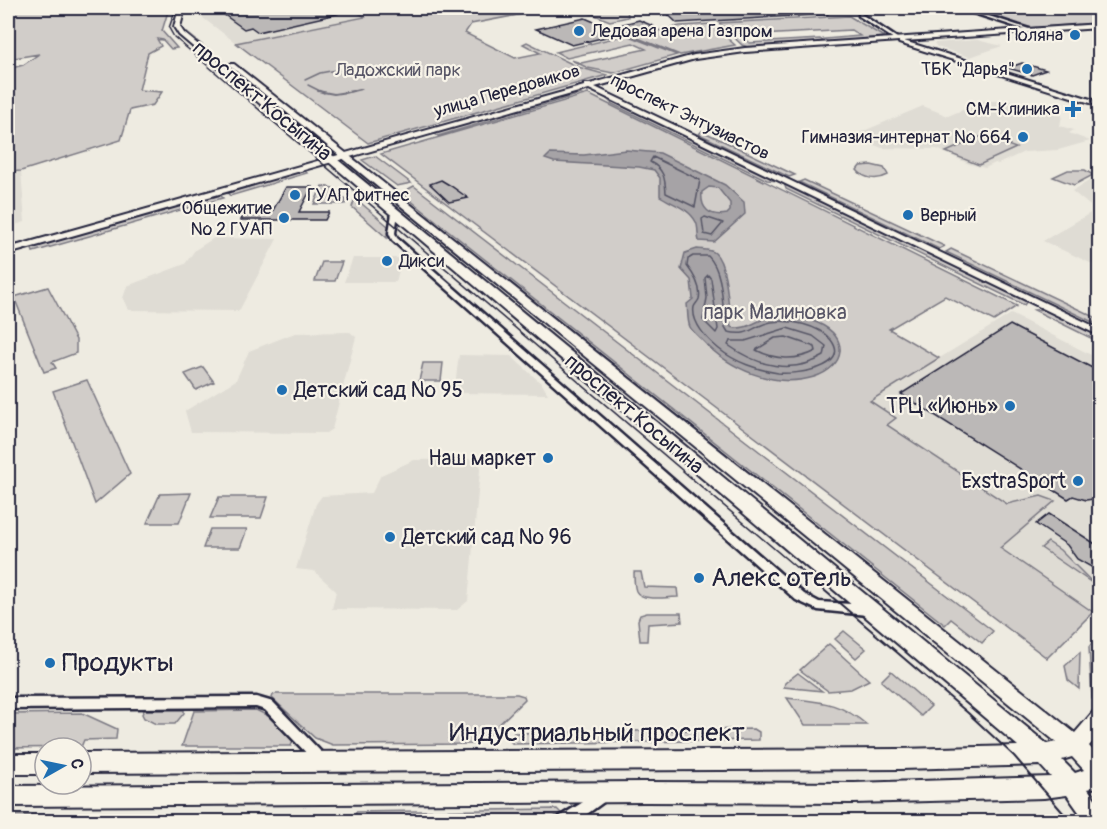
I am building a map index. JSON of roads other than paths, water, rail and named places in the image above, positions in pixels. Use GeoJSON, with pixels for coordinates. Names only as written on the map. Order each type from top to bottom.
{"type":"FeatureCollection","features":[{"type":"Feature","properties":{"kind":"main road","name":"проспект Косыгина"},"geometry":{"type":"LineString","coordinates":[[182,8],[177,26],[180,33],[1076,746],[1100,775]]}},
{"type":"Feature","properties":{"kind":"main road","name":"проспект Косыгина"},"geometry":{"type":"LineString","coordinates":[[188,8],[184,22],[187,29],[335,155],[395,213],[867,610],[1044,755],[1072,784],[1100,822]]}},
{"type":"Feature","properties":{"kind":"main road"},"geometry":{"type":"LineString","coordinates":[[1076,746],[1100,719]]}},
{"type":"Feature","properties":{"kind":"main road","name":"Индустриальный проспект"},"geometry":{"type":"LineString","coordinates":[[93,763],[901,759],[1044,755],[1076,746]]}},
{"type":"Feature","properties":{"kind":"main road"},"geometry":{"type":"LineString","coordinates":[[8,764],[33,764]]}},
{"type":"Feature","properties":{"kind":"main road"},"geometry":{"type":"LineString","coordinates":[[8,796],[609,792],[854,793],[1034,789],[1072,784],[1100,775]]}},
{"type":"Feature","properties":{"kind":"street"},"geometry":{"type":"LineString","coordinates":[[962,8],[1027,29]]}},
{"type":"Feature","properties":{"kind":"street"},"geometry":{"type":"LineString","coordinates":[[860,15],[896,40],[1100,103]]}},
{"type":"Feature","properties":{"kind":"street","name":"улица Передовиков"},"geometry":{"type":"LineString","coordinates":[[8,248],[683,57],[709,52],[1100,25]]}},
{"type":"Feature","properties":{"kind":"street","name":"улица Передовиков"},"geometry":{"type":"LineString","coordinates":[[896,40],[1100,25]]}},
{"type":"Feature","properties":{"kind":"street","name":"проспект Энтузиастов"},"geometry":{"type":"LineString","coordinates":[[588,85],[1100,328]]}},
{"type":"Feature","properties":{"kind":"street","name":"проспект Энтузиастов"},"geometry":{"type":"LineString","coordinates":[[588,85],[1100,333]]}},
{"type":"Feature","properties":{"kind":"street"},"geometry":{"type":"LineString","coordinates":[[395,213],[392,233],[394,239],[800,597],[818,606],[867,610]]}},
{"type":"Feature","properties":{"kind":"street"},"geometry":{"type":"LineString","coordinates":[[8,704],[256,702],[269,706],[322,761]]}},
{"type":"Feature","properties":{"kind":"street"},"geometry":{"type":"LineString","coordinates":[[564,822],[609,792]]}},
{"type":"Feature","properties":{"kind":"water"},"geometry":{"type":"Polygon","coordinates":[[[626,150],[660,153],[725,185],[744,202],[745,214],[714,242],[699,241],[697,224],[693,217],[660,196],[660,178],[654,170],[554,162],[545,159],[550,154],[584,155],[626,150]],[[709,187],[702,192],[703,203],[711,213],[727,214],[730,211],[730,203],[718,188],[709,187]]]}},
{"type":"Feature","properties":{"kind":"water"},"geometry":{"type":"Polygon","coordinates":[[[697,249],[715,253],[723,267],[731,327],[746,327],[769,317],[781,315],[813,321],[828,329],[839,344],[840,352],[833,366],[814,377],[799,380],[768,378],[739,368],[713,350],[692,330],[688,321],[687,304],[693,299],[691,280],[681,269],[685,253],[697,249]]]}},
{"type":"Feature","properties":{"kind":"waterway"},"geometry":{"type":"LineString","coordinates":[[305,80],[320,73],[352,67]]}},
{"type":"Feature","properties":{"kind":"waterway"},"geometry":{"type":"LineString","coordinates":[[308,85],[321,92]]}},
{"type":"Feature","properties":{"kind":"waterway"},"geometry":{"type":"LineString","coordinates":[[345,93],[362,89]]}},
{"type":"Feature","properties":{"kind":"waterway"},"geometry":{"type":"LineString","coordinates":[[321,92],[334,94],[353,91]]}},
{"type":"Feature","properties":{"kind":"tram line"},"geometry":{"type":"LineString","coordinates":[[176,8],[169,28],[174,37],[798,569]]}},
{"type":"Feature","properties":{"kind":"tram line"},"geometry":{"type":"LineString","coordinates":[[797,567],[968,713],[1014,756],[1071,822]]}},
{"type":"Feature","properties":{"kind":"place","name":"Ледовая арена Газпром"},"geometry":{"type":"Point","coordinates":[579,31]}},
{"type":"Feature","properties":{"kind":"place","name":"Поляна"},"geometry":{"type":"Point","coordinates":[1075,35]}},
{"type":"Feature","properties":{"kind":"place","name":"ТБК \"Дарья\""},"geometry":{"type":"Point","coordinates":[1027,69]}},
{"type":"Feature","properties":{"kind":"place","name":"СМ-Клиника"},"geometry":{"type":"Point","coordinates":[1073,109]}},
{"type":"Feature","properties":{"kind":"place","name":"Гимназия-интернат № 664"},"geometry":{"type":"Point","coordinates":[1023,137]}},
{"type":"Feature","properties":{"kind":"place","name":"ГУАП фитнес"},"geometry":{"type":"Point","coordinates":[295,195]}},
{"type":"Feature","properties":{"kind":"place","name":"Верный"},"geometry":{"type":"Point","coordinates":[908,215]}},
{"type":"Feature","properties":{"kind":"place","name":"Общежитие № 2 ГУАП"},"geometry":{"type":"Point","coordinates":[284,218]}},
{"type":"Feature","properties":{"kind":"place","name":"Дикси"},"geometry":{"type":"Point","coordinates":[387,261]}},
{"type":"Feature","properties":{"kind":"place","name":"Детский сад № 95"},"geometry":{"type":"Point","coordinates":[282,390]}},
{"type":"Feature","properties":{"kind":"place","name":"ТРЦ «Июнь»"},"geometry":{"type":"Point","coordinates":[1010,406]}},
{"type":"Feature","properties":{"kind":"place","name":"Наш маркет"},"geometry":{"type":"Point","coordinates":[548,458]}},
{"type":"Feature","properties":{"kind":"place","name":"ExstraSport"},"geometry":{"type":"Point","coordinates":[1078,481]}},
{"type":"Feature","properties":{"kind":"place","name":"Детский сад № 96"},"geometry":{"type":"Point","coordinates":[390,537]}},
{"type":"Feature","properties":{"kind":"place","name":"Алекс отель"},"geometry":{"type":"Point","coordinates":[699,578]}},
{"type":"Feature","properties":{"kind":"place","name":"Продукты"},"geometry":{"type":"Point","coordinates":[50,663]}},
{"type":"Feature","properties":{"kind":"park label","name":"Ладожский парк"},"geometry":{"type":"Point","coordinates":[398,70]}},
{"type":"Feature","properties":{"kind":"park label","name":"парк Малиновка"},"geometry":{"type":"Point","coordinates":[775,312]}}]}
